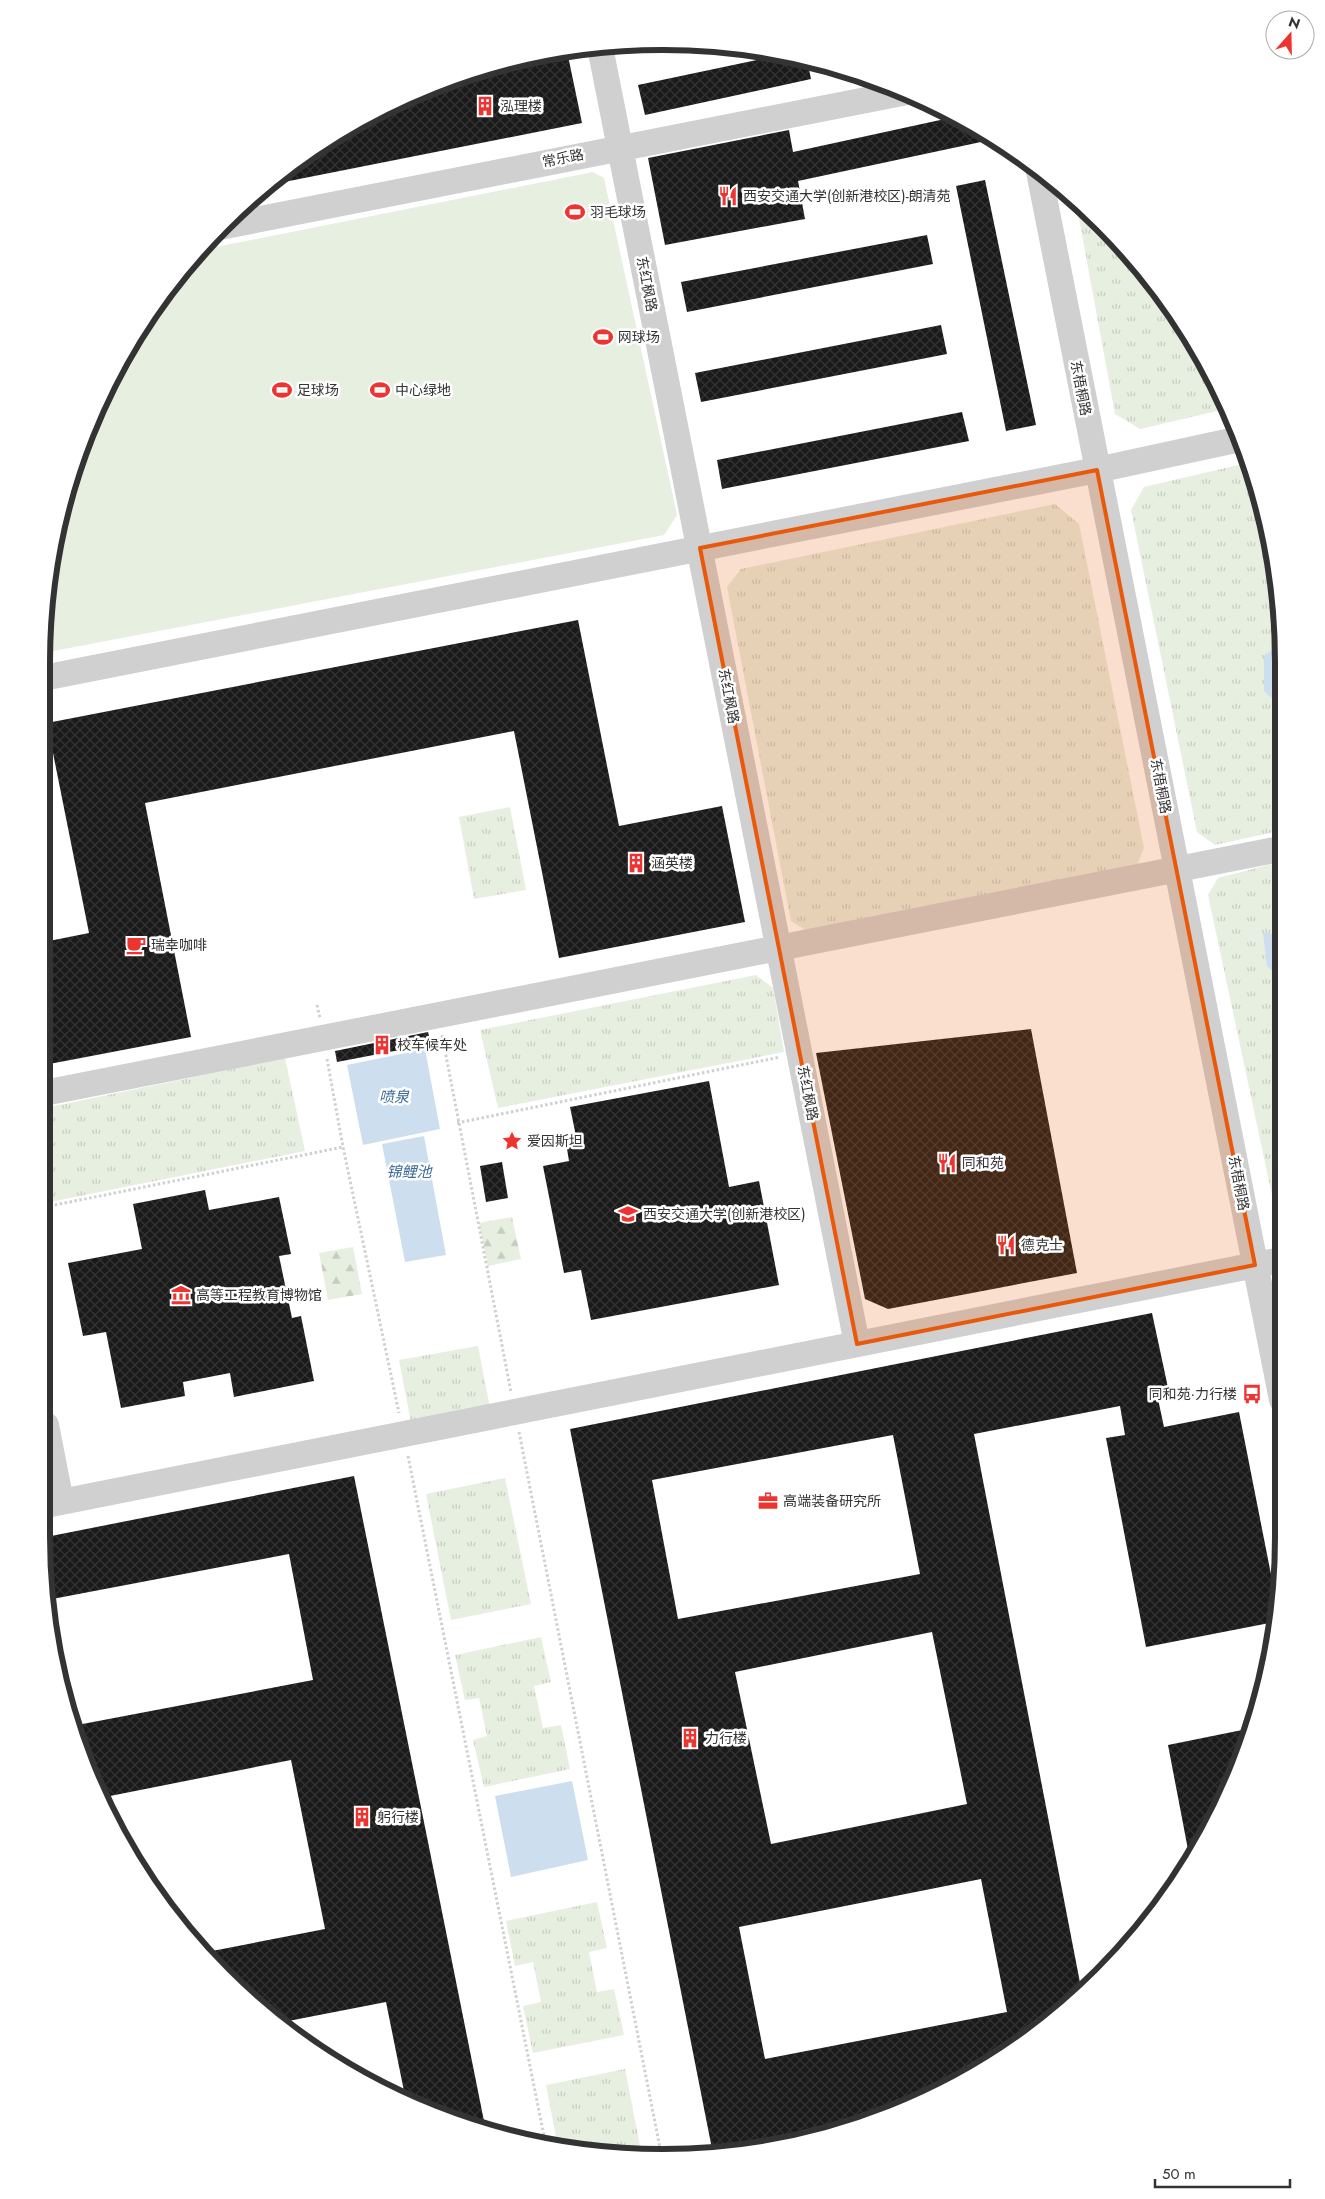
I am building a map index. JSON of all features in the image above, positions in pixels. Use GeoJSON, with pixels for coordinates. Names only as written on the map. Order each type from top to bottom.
{"type":"FeatureCollection","features":[{"type":"Feature","properties":{"kind":"street","name":"东红枫路"},"geometry":{"type":"LineString","coordinates":[[601,53],[857,1344]]}},
{"type":"Feature","properties":{"kind":"street","name":"常乐路"},"geometry":{"type":"LineString","coordinates":[[234,224],[891,95]]}},
{"type":"Feature","properties":{"kind":"street","name":"东梧桐路"},"geometry":{"type":"LineString","coordinates":[[1041,182],[1275,1365]]}},
{"type":"Feature","properties":{"kind":"street"},"geometry":{"type":"LineString","coordinates":[[50,677],[1097,470],[1233,441]]}},
{"type":"Feature","properties":{"kind":"street"},"geometry":{"type":"LineString","coordinates":[[50,1092],[1275,850]]}},
{"type":"Feature","properties":{"kind":"street"},"geometry":{"type":"LineString","coordinates":[[50,1464],[54,1503],[1275,1261]]}},
{"type":"Feature","properties":{"kind":"path"},"geometry":{"type":"LineString","coordinates":[[438,1015],[660,2149]]}},
{"type":"Feature","properties":{"kind":"path"},"geometry":{"type":"LineString","coordinates":[[323,1037],[343,1147],[403,1434],[544,2137]]}},
{"type":"Feature","properties":{"kind":"path"},"geometry":{"type":"LineString","coordinates":[[458,1123],[800,1053]]}},
{"type":"Feature","properties":{"kind":"path"},"geometry":{"type":"LineString","coordinates":[[50,1206],[343,1147]]}},
{"type":"Feature","properties":{"kind":"highlighted area"},"geometry":{"type":"Polygon","coordinates":[[[1097,470],[1255,1265],[857,1344],[700,548],[1097,470]]]}},
{"type":"Feature","properties":{"kind":"green space","name":"中心绿地"},"geometry":{"type":"Polygon","coordinates":[[[593,172],[604,178],[677,515],[664,535],[50,652],[55,583],[62,543],[71,504],[97,428],[132,356],[153,322],[212,248],[593,172]]]}},
{"type":"Feature","properties":{"kind":"green space"},"geometry":{"type":"Polygon","coordinates":[[[1078,213],[1096,229],[1123,259],[1172,322],[1193,356],[1220,410],[1140,429],[1115,414],[1078,213]]]}},
{"type":"Feature","properties":{"kind":"green space"},"geometry":{"type":"Polygon","coordinates":[[[1241,464],[1254,504],[1263,543],[1274,622],[1275,832],[1215,845],[1197,832],[1131,510],[1144,487],[1241,464]]]}},
{"type":"Feature","properties":{"kind":"green space"},"geometry":{"type":"Polygon","coordinates":[[[1055,504],[1079,524],[1144,848],[1136,868],[807,931],[791,921],[727,587],[741,569],[1055,504]]]}},
{"type":"Feature","properties":{"kind":"green space"},"geometry":{"type":"Polygon","coordinates":[[[510,807],[526,890],[474,899],[459,817],[510,807]]]}},
{"type":"Feature","properties":{"kind":"green space"},"geometry":{"type":"Polygon","coordinates":[[[1275,863],[1275,1209],[1208,895],[1218,878],[1275,863]]]}},
{"type":"Feature","properties":{"kind":"green space"},"geometry":{"type":"Polygon","coordinates":[[[756,975],[773,988],[784,1052],[498,1108],[480,1030],[756,975]]]}},
{"type":"Feature","properties":{"kind":"green space"},"geometry":{"type":"Polygon","coordinates":[[[285,1058],[305,1151],[50,1202],[50,1107],[285,1058]]]}},
{"type":"Feature","properties":{"kind":"green space"},"geometry":{"type":"Polygon","coordinates":[[[512,1217],[521,1259],[488,1266],[479,1223],[512,1217]]]}},
{"type":"Feature","properties":{"kind":"green space"},"geometry":{"type":"Polygon","coordinates":[[[353,1247],[362,1294],[328,1300],[319,1253],[353,1247]]]}},
{"type":"Feature","properties":{"kind":"green space"},"geometry":{"type":"Polygon","coordinates":[[[478,1346],[491,1413],[412,1428],[399,1360],[478,1346]]]}},
{"type":"Feature","properties":{"kind":"green space"},"geometry":{"type":"Polygon","coordinates":[[[505,1478],[531,1604],[451,1620],[426,1494],[505,1478]]]}},
{"type":"Feature","properties":{"kind":"green space"},"geometry":{"type":"Polygon","coordinates":[[[541,1637],[551,1682],[534,1686],[543,1728],[561,1725],[570,1769],[484,1787],[473,1740],[487,1736],[479,1698],[465,1700],[455,1655],[541,1637]]]}},
{"type":"Feature","properties":{"kind":"green space"},"geometry":{"type":"Polygon","coordinates":[[[597,1902],[607,1948],[589,1952],[597,1992],[614,1989],[624,2035],[533,2053],[523,2006],[541,2002],[533,1962],[515,1966],[506,1921],[597,1902]]]}},
{"type":"Feature","properties":{"kind":"green space"},"geometry":{"type":"Polygon","coordinates":[[[625,2069],[641,2148],[583,2144],[556,2139],[546,2085],[625,2069]]]}},
{"type":"Feature","properties":{"kind":"water"},"geometry":{"type":"Polygon","coordinates":[[[1275,648],[1275,701],[1264,691],[1264,656],[1275,648]]]}},
{"type":"Feature","properties":{"kind":"water"},"geometry":{"type":"Polygon","coordinates":[[[1263,933],[1275,934],[1275,973],[1267,966],[1263,933]]]}},
{"type":"Feature","properties":{"kind":"water","name":"喷泉"},"geometry":{"type":"Polygon","coordinates":[[[425,1049],[440,1129],[363,1145],[347,1065],[425,1049]]]}},
{"type":"Feature","properties":{"kind":"water","name":"锦鲤池"},"geometry":{"type":"Polygon","coordinates":[[[424,1136],[446,1255],[405,1262],[382,1144],[424,1136]]]}},
{"type":"Feature","properties":{"kind":"water"},"geometry":{"type":"Polygon","coordinates":[[[572,1781],[588,1860],[511,1877],[495,1796],[572,1781]]]}},
{"type":"Feature","properties":{"kind":"building"},"geometry":{"type":"Polygon","coordinates":[[[568,58],[582,123],[284,182],[322,153],[392,113],[466,83],[504,71],[543,62],[568,58]]]}},
{"type":"Feature","properties":{"kind":"building"},"geometry":{"type":"Polygon","coordinates":[[[763,59],[809,68],[811,79],[645,115],[638,85],[763,59]]]}},
{"type":"Feature","properties":{"kind":"building","name":"西安交通大学(创新港校区)-朗清苑"},"geometry":{"type":"Polygon","coordinates":[[[944,119],[984,141],[798,181],[805,219],[665,245],[648,158],[789,130],[793,152],[944,119]]]}},
{"type":"Feature","properties":{"kind":"building"},"geometry":{"type":"Polygon","coordinates":[[[985,180],[1036,425],[1006,431],[956,186],[985,180]]]}},
{"type":"Feature","properties":{"kind":"building"},"geometry":{"type":"Polygon","coordinates":[[[927,235],[933,264],[687,312],[681,282],[927,235]]]}},
{"type":"Feature","properties":{"kind":"building"},"geometry":{"type":"Polygon","coordinates":[[[941,325],[947,354],[701,402],[695,373],[941,325]]]}},
{"type":"Feature","properties":{"kind":"building"},"geometry":{"type":"Polygon","coordinates":[[[962,412],[969,441],[722,489],[717,460],[962,412]]]}},
{"type":"Feature","properties":{"kind":"building","name":"涵英楼"},"geometry":{"type":"Polygon","coordinates":[[[578,620],[619,826],[722,806],[745,922],[559,958],[514,731],[145,803],[191,1037],[50,1064],[50,941],[89,933],[50,738],[50,722],[578,620]]]}},
{"type":"Feature","properties":{"kind":"building","name":"同和苑"},"geometry":{"type":"Polygon","coordinates":[[[1031,1029],[1077,1273],[888,1309],[865,1299],[816,1053],[1031,1029]]]}},
{"type":"Feature","properties":{"kind":"building","name":"校车候车处"},"geometry":{"type":"Polygon","coordinates":[[[428,1032],[431,1044],[337,1062],[335,1051],[428,1032]]]}},
{"type":"Feature","properties":{"kind":"building"},"geometry":{"type":"Polygon","coordinates":[[[709,1081],[729,1187],[759,1181],[779,1285],[591,1320],[581,1270],[564,1273],[543,1166],[569,1161],[566,1143],[577,1141],[570,1107],[709,1081]]]}},
{"type":"Feature","properties":{"kind":"building"},"geometry":{"type":"Polygon","coordinates":[[[502,1162],[508,1198],[486,1202],[480,1166],[502,1162]]]}},
{"type":"Feature","properties":{"kind":"building","name":"高等工程教育博物馆"},"geometry":{"type":"Polygon","coordinates":[[[205,1190],[209,1210],[279,1197],[291,1254],[279,1256],[292,1318],[301,1316],[314,1381],[234,1397],[230,1373],[183,1382],[185,1396],[121,1408],[106,1332],[83,1336],[68,1263],[142,1249],[133,1204],[205,1190]]]}},
{"type":"Feature","properties":{"kind":"building","name":"力行楼"},"geometry":{"type":"Polygon","coordinates":[[[1152,1313],[1170,1397],[1158,1399],[1164,1427],[1239,1412],[1273,1585],[1269,1623],[1146,1647],[1106,1438],[1125,1435],[1120,1406],[974,1434],[1080,1984],[1003,2046],[969,2067],[897,2102],[821,2128],[742,2144],[712,2147],[570,1429],[1152,1313]],[[893,1435],[652,1480],[678,1619],[920,1574],[893,1435]],[[932,1632],[735,1672],[771,1844],[967,1804],[932,1632]],[[981,1879],[739,1927],[765,2059],[1007,2012],[981,1879]]]}},
{"type":"Feature","properties":{"kind":"building","name":"躬行楼"},"geometry":{"type":"Polygon","coordinates":[[[354,1476],[484,2122],[404,2091],[386,2002],[289,2021],[229,1970],[212,1951],[325,1929],[291,1760],[108,1796],[83,1733],[80,1724],[313,1680],[289,1554],[53,1599],[50,1536],[354,1476]]]}},
{"type":"Feature","properties":{"kind":"building"},"geometry":{"type":"Polygon","coordinates":[[[1243,1730],[1212,1807],[1188,1851],[1168,1745],[1243,1730]]]}},
{"type":"Feature","properties":{"kind":"place","name":"泓理楼"},"geometry":{"type":"Point","coordinates":[485,106]}},
{"type":"Feature","properties":{"kind":"place","name":"西安交通大学(创新港校区)-朗清苑"},"geometry":{"type":"Point","coordinates":[728,196]}},
{"type":"Feature","properties":{"kind":"place","name":"羽毛球场"},"geometry":{"type":"Point","coordinates":[575,212]}},
{"type":"Feature","properties":{"kind":"place","name":"网球场"},"geometry":{"type":"Point","coordinates":[603,337]}},
{"type":"Feature","properties":{"kind":"place","name":"足球场"},"geometry":{"type":"Point","coordinates":[282,390]}},
{"type":"Feature","properties":{"kind":"place","name":"中心绿地"},"geometry":{"type":"Point","coordinates":[380,390]}},
{"type":"Feature","properties":{"kind":"place","name":"涵英楼"},"geometry":{"type":"Point","coordinates":[636,863]}},
{"type":"Feature","properties":{"kind":"place","name":"瑞幸咖啡"},"geometry":{"type":"Point","coordinates":[136,945]}},
{"type":"Feature","properties":{"kind":"place","name":"校车候车处"},"geometry":{"type":"Point","coordinates":[382,1045]}},
{"type":"Feature","properties":{"kind":"place","name":"爱因斯坦"},"geometry":{"type":"Point","coordinates":[512,1141]}},
{"type":"Feature","properties":{"kind":"place","name":"同和苑"},"geometry":{"type":"Point","coordinates":[947,1163]}},
{"type":"Feature","properties":{"kind":"place","name":"西安交通大学(创新港校区)"},"geometry":{"type":"Point","coordinates":[628,1214]}},
{"type":"Feature","properties":{"kind":"place","name":"德克士"},"geometry":{"type":"Point","coordinates":[1006,1245]}},
{"type":"Feature","properties":{"kind":"place","name":"高等工程教育博物馆"},"geometry":{"type":"Point","coordinates":[181,1295]}},
{"type":"Feature","properties":{"kind":"place","name":"同和苑·力行楼"},"geometry":{"type":"Point","coordinates":[1252,1394]}},
{"type":"Feature","properties":{"kind":"place","name":"高端装备研究所"},"geometry":{"type":"Point","coordinates":[768,1501]}},
{"type":"Feature","properties":{"kind":"place","name":"力行楼"},"geometry":{"type":"Point","coordinates":[690,1738]}},
{"type":"Feature","properties":{"kind":"place","name":"躬行楼"},"geometry":{"type":"Point","coordinates":[362,1817]}}]}
